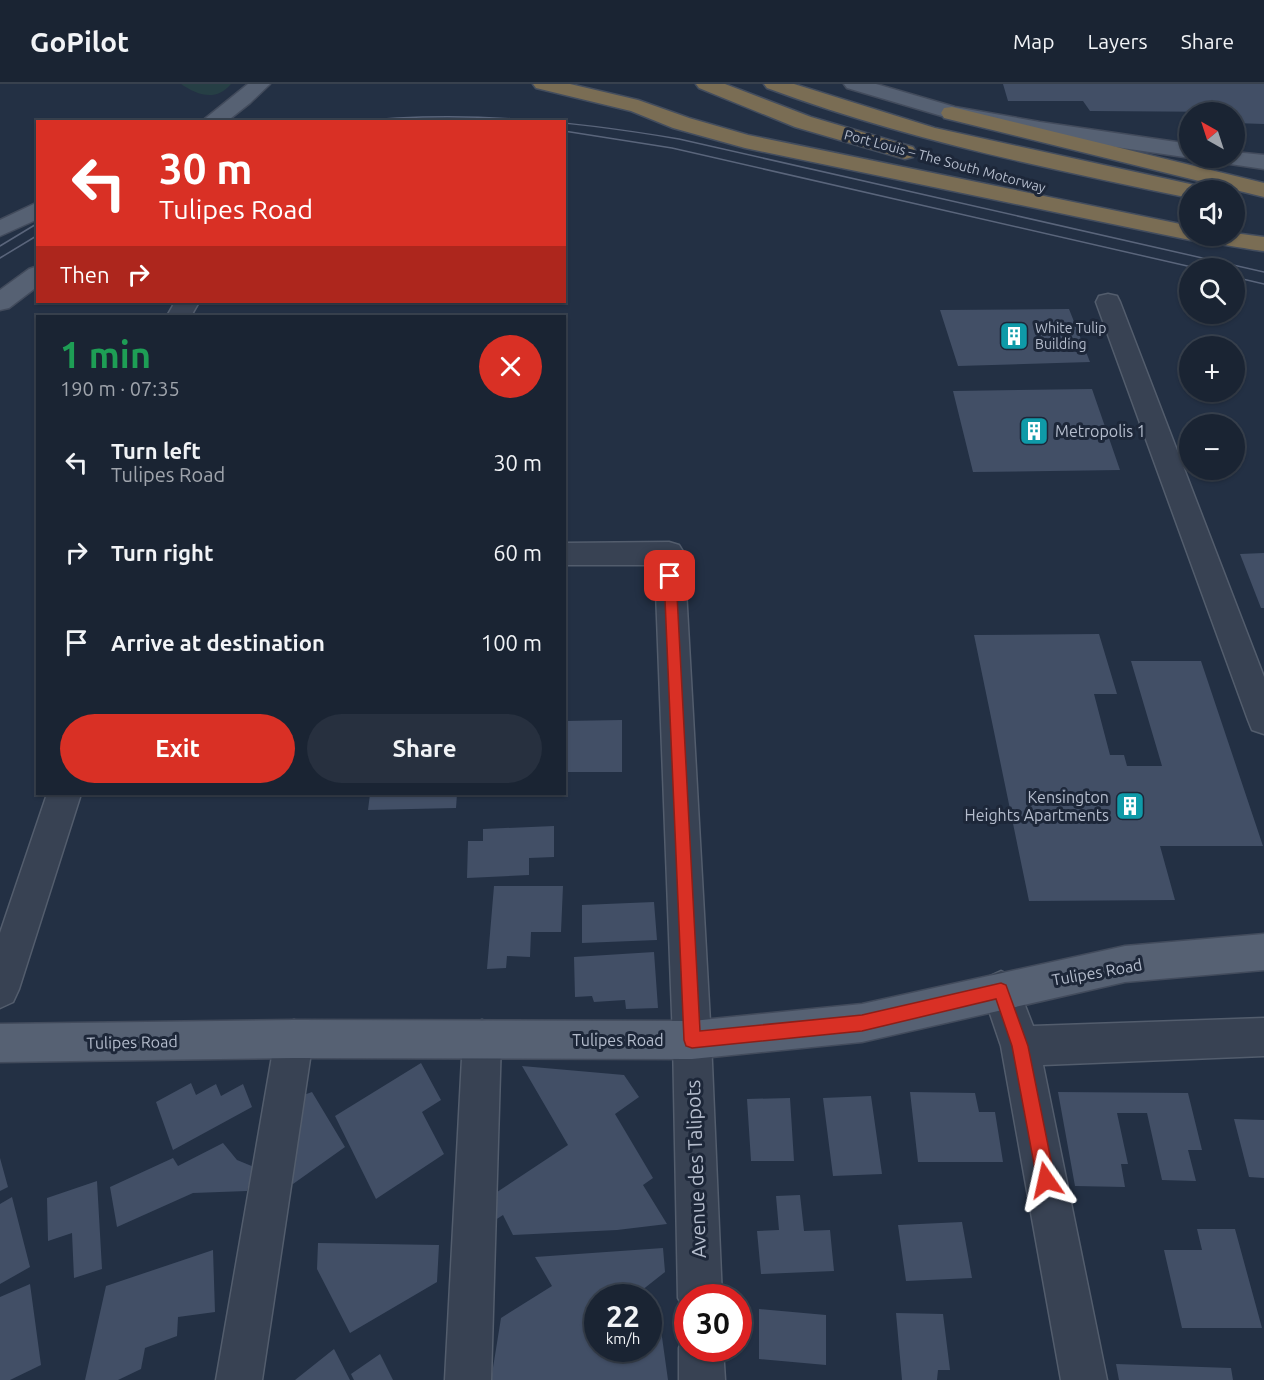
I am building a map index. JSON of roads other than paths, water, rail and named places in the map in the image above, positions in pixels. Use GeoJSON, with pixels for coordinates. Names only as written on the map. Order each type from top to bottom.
{"type":"FeatureCollection","features":[{"type":"Feature","properties":{"kind":"highway"},"geometry":{"type":"LineString","coordinates":[[543,84],[638,106],[681,123],[745,141],[1179,231]]}},
{"type":"Feature","properties":{"kind":"highway"},"geometry":{"type":"LineString","coordinates":[[603,84],[638,106]]}},
{"type":"Feature","properties":{"kind":"highway","name":"Port Louis – The South Motorway"},"geometry":{"type":"LineString","coordinates":[[706,84],[803,122],[869,143],[1179,219]]}},
{"type":"Feature","properties":{"kind":"highway","name":"Port Louis – The South Motorway"},"geometry":{"type":"LineString","coordinates":[[774,84],[844,109],[948,138],[1179,189]]}},
{"type":"Feature","properties":{"kind":"highway"},"geometry":{"type":"LineString","coordinates":[[952,113],[1264,190]]}},
{"type":"Feature","properties":{"kind":"highway"},"geometry":{"type":"LineString","coordinates":[[1245,202],[1264,206]]}},
{"type":"Feature","properties":{"kind":"highway"},"geometry":{"type":"LineString","coordinates":[[1245,237],[1264,243]]}},
{"type":"Feature","properties":{"kind":"highway"},"geometry":{"type":"LineString","coordinates":[[1245,241],[1264,243]]}},
{"type":"Feature","properties":{"kind":"main road"},"geometry":{"type":"LineString","coordinates":[[213,120],[252,93],[280,84]]}},
{"type":"Feature","properties":{"kind":"main road"},"geometry":{"type":"LineString","coordinates":[[854,84],[952,113],[1179,150]]}},
{"type":"Feature","properties":{"kind":"main road"},"geometry":{"type":"LineString","coordinates":[[235,120],[252,93]]}},
{"type":"Feature","properties":{"kind":"main road"},"geometry":{"type":"LineString","coordinates":[[1245,160],[1264,162]]}},
{"type":"Feature","properties":{"kind":"main road"},"geometry":{"type":"LineString","coordinates":[[0,229],[36,210]]}},
{"type":"Feature","properties":{"kind":"main road"},"geometry":{"type":"LineString","coordinates":[[0,302],[36,275]]}},
{"type":"Feature","properties":{"kind":"main road","name":"Tulipes Road"},"geometry":{"type":"LineString","coordinates":[[0,1043],[294,1039],[692,1040],[862,1023],[1125,964],[1264,952]]}},
{"type":"Feature","properties":{"kind":"street"},"geometry":{"type":"LineString","coordinates":[[1108,302],[1264,720]]}},
{"type":"Feature","properties":{"kind":"street","name":"Avenue des Talipots"},"geometry":{"type":"LineString","coordinates":[[566,554],[669,553],[692,1040],[700,1284]]}},
{"type":"Feature","properties":{"kind":"street"},"geometry":{"type":"LineString","coordinates":[[0,989],[64,795]]}},
{"type":"Feature","properties":{"kind":"street"},"geometry":{"type":"LineString","coordinates":[[1001,990],[1020,1046],[1084,1380]]}},
{"type":"Feature","properties":{"kind":"street"},"geometry":{"type":"LineString","coordinates":[[1020,1046],[1264,1037]]}},
{"type":"Feature","properties":{"kind":"street"},"geometry":{"type":"LineString","coordinates":[[239,1380],[294,1039]]}},
{"type":"Feature","properties":{"kind":"street"},"geometry":{"type":"LineString","coordinates":[[468,1380],[482,1039]]}},
{"type":"Feature","properties":{"kind":"street"},"geometry":{"type":"LineString","coordinates":[[701,1362],[702,1380]]}},
{"type":"Feature","properties":{"kind":"tram line"},"geometry":{"type":"LineString","coordinates":[[376,120],[431,117],[528,120]]}},
{"type":"Feature","properties":{"kind":"tram line"},"geometry":{"type":"LineString","coordinates":[[566,123],[679,139],[1264,272]]}},
{"type":"Feature","properties":{"kind":"tram line"},"geometry":{"type":"LineString","coordinates":[[566,131],[672,148],[1179,264]]}},
{"type":"Feature","properties":{"kind":"tram line"},"geometry":{"type":"LineString","coordinates":[[0,246],[36,224]]}},
{"type":"Feature","properties":{"kind":"tram line"},"geometry":{"type":"LineString","coordinates":[[0,258],[36,236]]}},
{"type":"Feature","properties":{"kind":"tram line"},"geometry":{"type":"LineString","coordinates":[[1245,280],[1264,284]]}},
{"type":"Feature","properties":{"kind":"place","name":"White Tulip Building"},"geometry":{"type":"Point","coordinates":[1014,336]}},
{"type":"Feature","properties":{"kind":"place","name":"Metropolis 1"},"geometry":{"type":"Point","coordinates":[1034,431]}},
{"type":"Feature","properties":{"kind":"place","name":"Kensington Heights Apartments"},"geometry":{"type":"Point","coordinates":[1130,806]}}]}
